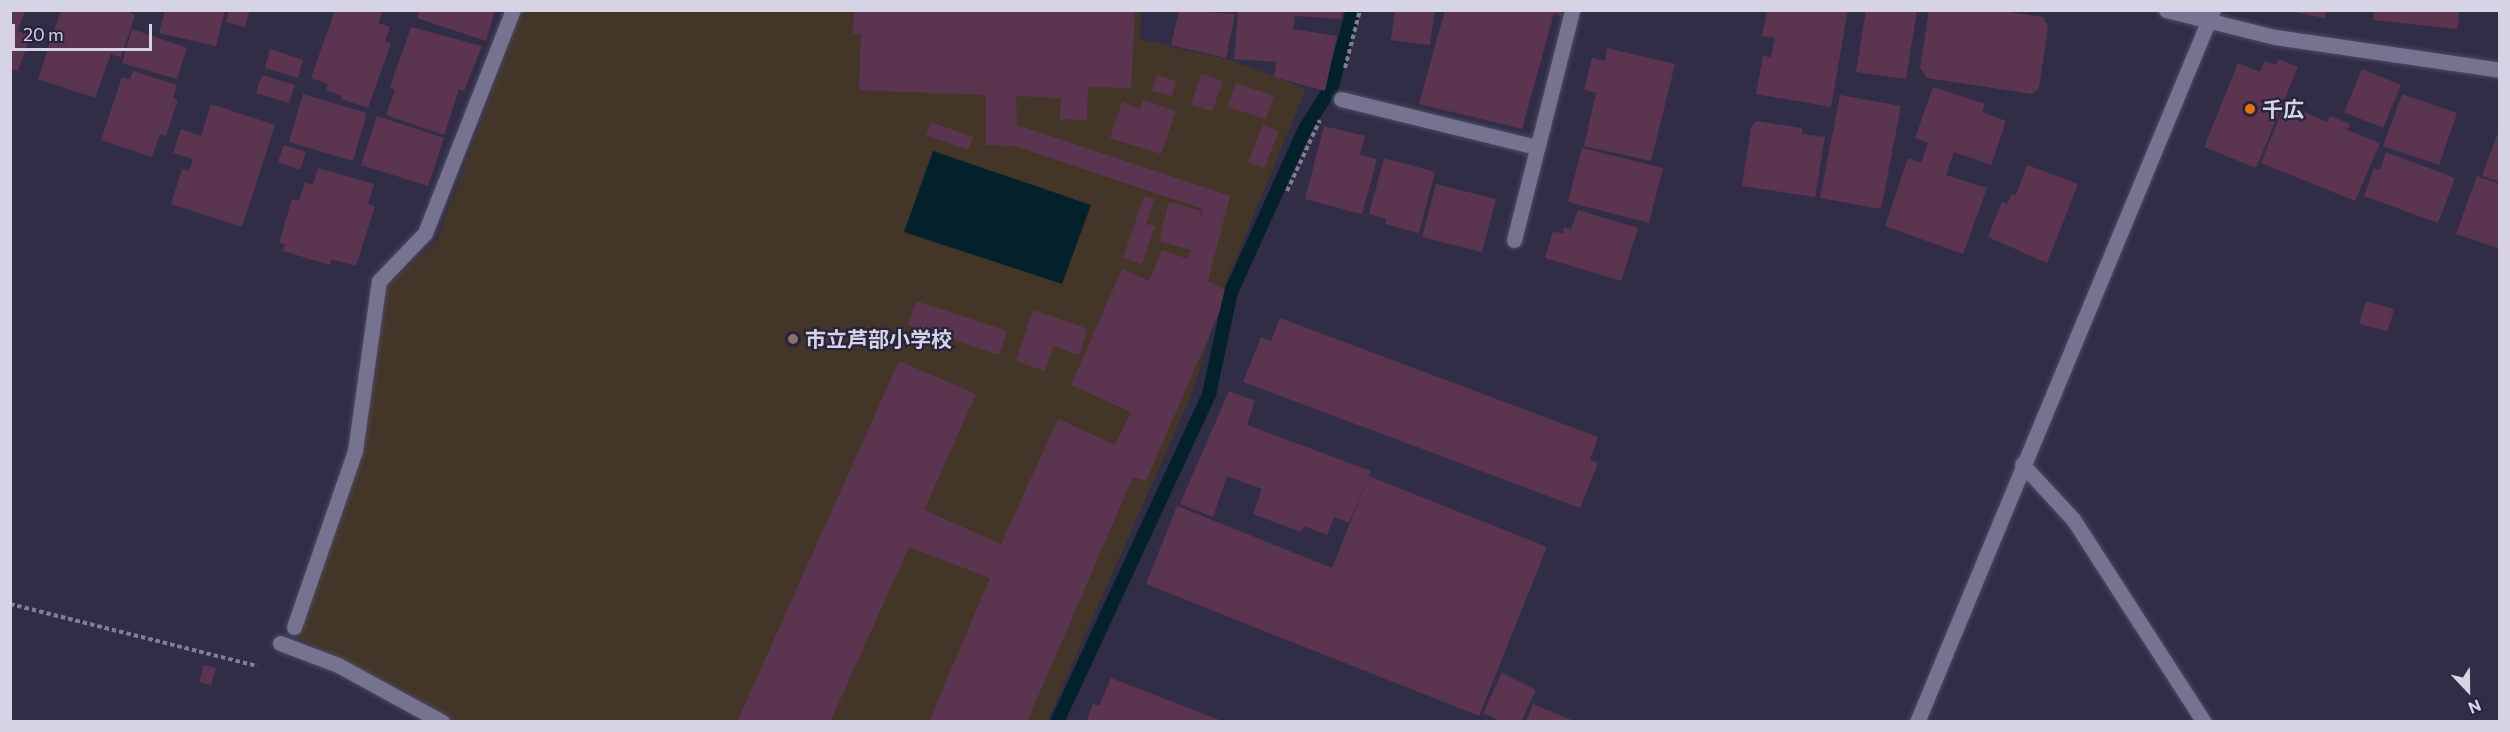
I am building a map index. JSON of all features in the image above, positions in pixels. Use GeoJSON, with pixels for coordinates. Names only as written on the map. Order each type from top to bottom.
{"type":"FeatureCollection","features":[{"type":"Feature","properties":{"kind":"street"},"geometry":{"type":"LineString","coordinates":[[294,627],[355,451],[379,281],[425,233],[513,10]]}},
{"type":"Feature","properties":{"kind":"street"},"geometry":{"type":"LineString","coordinates":[[1514,240],[1572,10]]}},
{"type":"Feature","properties":{"kind":"street"},"geometry":{"type":"LineString","coordinates":[[2166,10],[2211,15],[2275,37],[2499,70]]}},
{"type":"Feature","properties":{"kind":"street"},"geometry":{"type":"LineString","coordinates":[[1917,722],[2022,464],[2211,15]]}},
{"type":"Feature","properties":{"kind":"street"},"geometry":{"type":"LineString","coordinates":[[1341,99],[1537,147]]}},
{"type":"Feature","properties":{"kind":"street"},"geometry":{"type":"LineString","coordinates":[[2022,464],[2073,519],[2204,722]]}},
{"type":"Feature","properties":{"kind":"street"},"geometry":{"type":"LineString","coordinates":[[280,643],[338,665],[442,722]]}},
{"type":"Feature","properties":{"kind":"path"},"geometry":{"type":"LineString","coordinates":[[10,603],[260,666],[280,643]]}},
{"type":"Feature","properties":{"kind":"shaded area","name":"市立芦部小学校"},"geometry":{"type":"Polygon","coordinates":[[[522,11],[1142,11],[1139,39],[1231,60],[1306,89],[1225,284],[1194,389],[1047,721],[452,721],[297,638],[363,454],[384,288],[437,240],[522,11]]]}},
{"type":"Feature","properties":{"kind":"water"},"geometry":{"type":"Polygon","coordinates":[[[933,151],[1091,205],[1062,284],[904,232],[933,151]]]}},
{"type":"Feature","properties":{"kind":"building"},"geometry":{"type":"Polygon","coordinates":[[[10,10],[25,10],[18,31],[31,35],[18,71],[10,69],[10,10]]]}},
{"type":"Feature","properties":{"kind":"building"},"geometry":{"type":"Polygon","coordinates":[[[61,10],[125,10],[135,15],[121,57],[111,54],[95,98],[38,79],[61,10]]]}},
{"type":"Feature","properties":{"kind":"building"},"geometry":{"type":"Polygon","coordinates":[[[165,10],[225,10],[216,46],[159,33],[165,10]]]}},
{"type":"Feature","properties":{"kind":"building"},"geometry":{"type":"Polygon","coordinates":[[[229,10],[250,10],[245,27],[226,22],[229,10]]]}},
{"type":"Feature","properties":{"kind":"building"},"geometry":{"type":"Polygon","coordinates":[[[335,10],[375,10],[382,13],[378,23],[390,27],[385,41],[391,43],[368,108],[341,99],[342,96],[326,90],[328,84],[311,78],[335,10]]]}},
{"type":"Feature","properties":{"kind":"building"},"geometry":{"type":"Polygon","coordinates":[[[419,10],[495,10],[486,41],[417,18],[419,10]]]}},
{"type":"Feature","properties":{"kind":"building"},"geometry":{"type":"Polygon","coordinates":[[[854,10],[1135,10],[1131,88],[1088,87],[1087,120],[1060,119],[1061,98],[1016,96],[1017,125],[1230,196],[1208,281],[1225,289],[1219,313],[1146,481],[1133,477],[1027,722],[929,722],[990,578],[909,547],[830,722],[737,722],[899,361],[976,394],[924,510],[1001,544],[1058,419],[1115,445],[1131,412],[1071,385],[1122,269],[1149,281],[1162,250],[1188,259],[1191,250],[1159,241],[1169,202],[1201,211],[1199,221],[1203,209],[1015,146],[986,145],[986,95],[859,90],[861,35],[853,34],[854,10]]]}},
{"type":"Feature","properties":{"kind":"building"},"geometry":{"type":"Polygon","coordinates":[[[1179,10],[1235,14],[1226,58],[1171,45],[1179,10]]]}},
{"type":"Feature","properties":{"kind":"building"},"geometry":{"type":"Polygon","coordinates":[[[1238,10],[1342,10],[1341,19],[1295,16],[1293,29],[1337,36],[1325,91],[1274,77],[1276,62],[1234,59],[1238,10]]]}},
{"type":"Feature","properties":{"kind":"building"},"geometry":{"type":"Polygon","coordinates":[[[1395,10],[1435,10],[1430,45],[1391,40],[1395,10]]]}},
{"type":"Feature","properties":{"kind":"building"},"geometry":{"type":"Polygon","coordinates":[[[1445,10],[1562,10],[1561,16],[1554,13],[1522,129],[1419,104],[1445,10]]]}},
{"type":"Feature","properties":{"kind":"building"},"geometry":{"type":"Polygon","coordinates":[[[1767,10],[1848,10],[1831,107],[1756,94],[1763,56],[1771,57],[1775,38],[1762,36],[1767,10]]]}},
{"type":"Feature","properties":{"kind":"building"},"geometry":{"type":"Polygon","coordinates":[[[1866,10],[1917,10],[1906,79],[1856,72],[1866,10]]]}},
{"type":"Feature","properties":{"kind":"building"},"geometry":{"type":"Polygon","coordinates":[[[1929,10],[1996,10],[2043,17],[2048,27],[2039,88],[2032,94],[1927,78],[1920,68],[1929,10]]]}},
{"type":"Feature","properties":{"kind":"building"},"geometry":{"type":"Polygon","coordinates":[[[2284,10],[2326,10],[2325,18],[2284,10]]]}},
{"type":"Feature","properties":{"kind":"building"},"geometry":{"type":"Polygon","coordinates":[[[2374,10],[2460,10],[2457,29],[2373,20],[2374,10]]]}},
{"type":"Feature","properties":{"kind":"building"},"geometry":{"type":"Polygon","coordinates":[[[411,27],[482,46],[464,91],[459,89],[444,135],[386,115],[395,90],[390,87],[411,27]]]}},
{"type":"Feature","properties":{"kind":"building"},"geometry":{"type":"Polygon","coordinates":[[[132,29],[187,48],[177,79],[122,63],[132,29]]]}},
{"type":"Feature","properties":{"kind":"building"},"geometry":{"type":"Polygon","coordinates":[[[1607,48],[1675,64],[1651,161],[1584,146],[1596,93],[1584,90],[1592,58],[1605,61],[1607,48]]]}},
{"type":"Feature","properties":{"kind":"building"},"geometry":{"type":"Polygon","coordinates":[[[270,49],[303,60],[298,78],[265,68],[270,49]]]}},
{"type":"Feature","properties":{"kind":"building","name":"千広"},"geometry":{"type":"Polygon","coordinates":[[[2278,59],[2298,67],[2256,168],[2204,147],[2238,63],[2260,72],[2265,61],[2276,65],[2278,59]]]}},
{"type":"Feature","properties":{"kind":"building"},"geometry":{"type":"Polygon","coordinates":[[[2362,69],[2401,85],[2383,128],[2344,112],[2362,69]]]}},
{"type":"Feature","properties":{"kind":"building"},"geometry":{"type":"Polygon","coordinates":[[[133,71],[177,85],[173,98],[178,100],[166,136],[160,134],[152,157],[101,140],[122,77],[130,79],[133,71]]]}},
{"type":"Feature","properties":{"kind":"building"},"geometry":{"type":"Polygon","coordinates":[[[1201,74],[1223,81],[1212,111],[1191,105],[1201,74]]]}},
{"type":"Feature","properties":{"kind":"building"},"geometry":{"type":"Polygon","coordinates":[[[262,75],[295,85],[289,103],[256,93],[262,75]]]}},
{"type":"Feature","properties":{"kind":"building"},"geometry":{"type":"Polygon","coordinates":[[[1157,75],[1176,81],[1172,96],[1152,91],[1157,75]]]}},
{"type":"Feature","properties":{"kind":"building"},"geometry":{"type":"Polygon","coordinates":[[[1236,83],[1274,96],[1266,119],[1228,107],[1236,83]]]}},
{"type":"Feature","properties":{"kind":"building"},"geometry":{"type":"Polygon","coordinates":[[[1933,87],[1985,104],[1982,112],[2006,121],[1991,165],[1954,152],[1946,175],[1987,188],[1963,254],[1885,226],[1908,158],[1921,163],[1928,143],[1915,138],[1933,87]]]}},
{"type":"Feature","properties":{"kind":"building"},"geometry":{"type":"Polygon","coordinates":[[[303,94],[367,113],[353,161],[289,142],[303,94]]]}},
{"type":"Feature","properties":{"kind":"building"},"geometry":{"type":"Polygon","coordinates":[[[2402,94],[2457,113],[2439,165],[2383,146],[2402,94]]]}},
{"type":"Feature","properties":{"kind":"building"},"geometry":{"type":"Polygon","coordinates":[[[1840,95],[1901,106],[1881,209],[1820,198],[1840,95]]]}},
{"type":"Feature","properties":{"kind":"building"},"geometry":{"type":"Polygon","coordinates":[[[1143,100],[1176,111],[1161,154],[1110,138],[1122,102],[1140,109],[1143,100]]]}},
{"type":"Feature","properties":{"kind":"building"},"geometry":{"type":"Polygon","coordinates":[[[211,104],[275,125],[242,227],[171,204],[182,169],[189,171],[193,159],[173,153],[181,129],[201,136],[211,104]]]}},
{"type":"Feature","properties":{"kind":"building"},"geometry":{"type":"Polygon","coordinates":[[[2285,104],[2327,122],[2330,116],[2350,124],[2347,130],[2380,143],[2355,201],[2261,163],[2285,104]]]}},
{"type":"Feature","properties":{"kind":"building"},"geometry":{"type":"Polygon","coordinates":[[[377,116],[444,138],[428,186],[361,165],[377,116]]]}},
{"type":"Feature","properties":{"kind":"building"},"geometry":{"type":"Polygon","coordinates":[[[1756,121],[1802,128],[1802,134],[1825,137],[1815,197],[1742,186],[1751,127],[1756,121]]]}},
{"type":"Feature","properties":{"kind":"building"},"geometry":{"type":"Polygon","coordinates":[[[931,122],[973,137],[968,150],[926,135],[931,122]]]}},
{"type":"Feature","properties":{"kind":"building"},"geometry":{"type":"Polygon","coordinates":[[[1263,125],[1279,131],[1264,168],[1248,162],[1263,125]]]}},
{"type":"Feature","properties":{"kind":"building"},"geometry":{"type":"Polygon","coordinates":[[[1324,126],[1365,136],[1360,155],[1377,159],[1362,214],[1305,199],[1324,126]]]}},
{"type":"Feature","properties":{"kind":"building"},"geometry":{"type":"Polygon","coordinates":[[[2500,130],[2500,182],[2482,176],[2500,130]]]}},
{"type":"Feature","properties":{"kind":"building"},"geometry":{"type":"Polygon","coordinates":[[[284,145],[306,152],[300,170],[278,162],[284,145]]]}},
{"type":"Feature","properties":{"kind":"building"},"geometry":{"type":"Polygon","coordinates":[[[1582,148],[1663,168],[1649,223],[1568,202],[1582,148]]]}},
{"type":"Feature","properties":{"kind":"building"},"geometry":{"type":"Polygon","coordinates":[[[2386,152],[2455,178],[2438,223],[2364,196],[2374,168],[2380,170],[2386,152]]]}},
{"type":"Feature","properties":{"kind":"building"},"geometry":{"type":"Polygon","coordinates":[[[1384,158],[1435,172],[1419,233],[1385,224],[1386,219],[1369,214],[1384,158]]]}},
{"type":"Feature","properties":{"kind":"building"},"geometry":{"type":"Polygon","coordinates":[[[2027,165],[2078,184],[2047,263],[1988,237],[2002,202],[2007,204],[2012,194],[2016,195],[2027,165]]]}},
{"type":"Feature","properties":{"kind":"building"},"geometry":{"type":"Polygon","coordinates":[[[318,168],[374,184],[368,204],[375,206],[356,266],[331,259],[330,265],[283,251],[285,244],[279,243],[292,199],[299,201],[305,182],[313,185],[318,168]]]}},
{"type":"Feature","properties":{"kind":"building"},"geometry":{"type":"Polygon","coordinates":[[[2477,176],[2500,184],[2500,249],[2456,234],[2477,176]]]}},
{"type":"Feature","properties":{"kind":"building"},"geometry":{"type":"Polygon","coordinates":[[[1436,184],[1496,199],[1482,252],[1422,237],[1436,184]]]}},
{"type":"Feature","properties":{"kind":"building"},"geometry":{"type":"Polygon","coordinates":[[[1144,196],[1154,199],[1146,224],[1155,226],[1142,264],[1123,258],[1144,196]]]}},
{"type":"Feature","properties":{"kind":"building"},"geometry":{"type":"Polygon","coordinates":[[[1578,210],[1638,228],[1621,281],[1545,258],[1553,231],[1563,234],[1564,227],[1571,229],[1578,210]]]}},
{"type":"Feature","properties":{"kind":"building"},"geometry":{"type":"Polygon","coordinates":[[[916,301],[1007,331],[999,355],[908,325],[916,301]]]}},
{"type":"Feature","properties":{"kind":"building"},"geometry":{"type":"Polygon","coordinates":[[[2366,301],[2394,309],[2388,331],[2359,324],[2366,301]]]}},
{"type":"Feature","properties":{"kind":"building"},"geometry":{"type":"Polygon","coordinates":[[[1033,310],[1088,329],[1079,355],[1053,346],[1045,371],[1016,361],[1033,310]]]}},
{"type":"Feature","properties":{"kind":"building"},"geometry":{"type":"Polygon","coordinates":[[[1280,318],[1598,437],[1590,460],[1598,463],[1580,508],[1243,382],[1261,337],[1271,341],[1280,318]]]}},
{"type":"Feature","properties":{"kind":"building"},"geometry":{"type":"Polygon","coordinates":[[[1229,391],[1255,401],[1247,425],[1371,471],[1349,523],[1334,517],[1327,535],[1304,526],[1301,532],[1253,514],[1262,489],[1227,476],[1213,517],[1180,504],[1229,391]]]}},
{"type":"Feature","properties":{"kind":"building"},"geometry":{"type":"Polygon","coordinates":[[[1369,476],[1547,547],[1479,716],[1146,584],[1177,506],[1332,568],[1369,476]]]}},
{"type":"Feature","properties":{"kind":"building"},"geometry":{"type":"Polygon","coordinates":[[[204,665],[216,668],[211,685],[199,682],[204,665]]]}},
{"type":"Feature","properties":{"kind":"building"},"geometry":{"type":"Polygon","coordinates":[[[1502,673],[1536,690],[1521,722],[1502,722],[1483,713],[1502,673]]]}},
{"type":"Feature","properties":{"kind":"building"},"geometry":{"type":"Polygon","coordinates":[[[1111,678],[1222,722],[1086,722],[1093,704],[1099,706],[1111,678]]]}},
{"type":"Feature","properties":{"kind":"building"},"geometry":{"type":"Polygon","coordinates":[[[1533,704],[1574,721],[1574,722],[1526,722],[1533,704]]]}},
{"type":"Feature","properties":{"kind":"waterway"},"geometry":{"type":"LineString","coordinates":[[1057,722],[1209,394],[1231,292],[1306,127],[1332,86],[1353,10]]}},
{"type":"Feature","properties":{"kind":"place","name":"千広"},"geometry":{"type":"Point","coordinates":[2250,109]}},
{"type":"Feature","properties":{"kind":"place","name":"市立芦部小学校"},"geometry":{"type":"Point","coordinates":[793,339]}}]}
